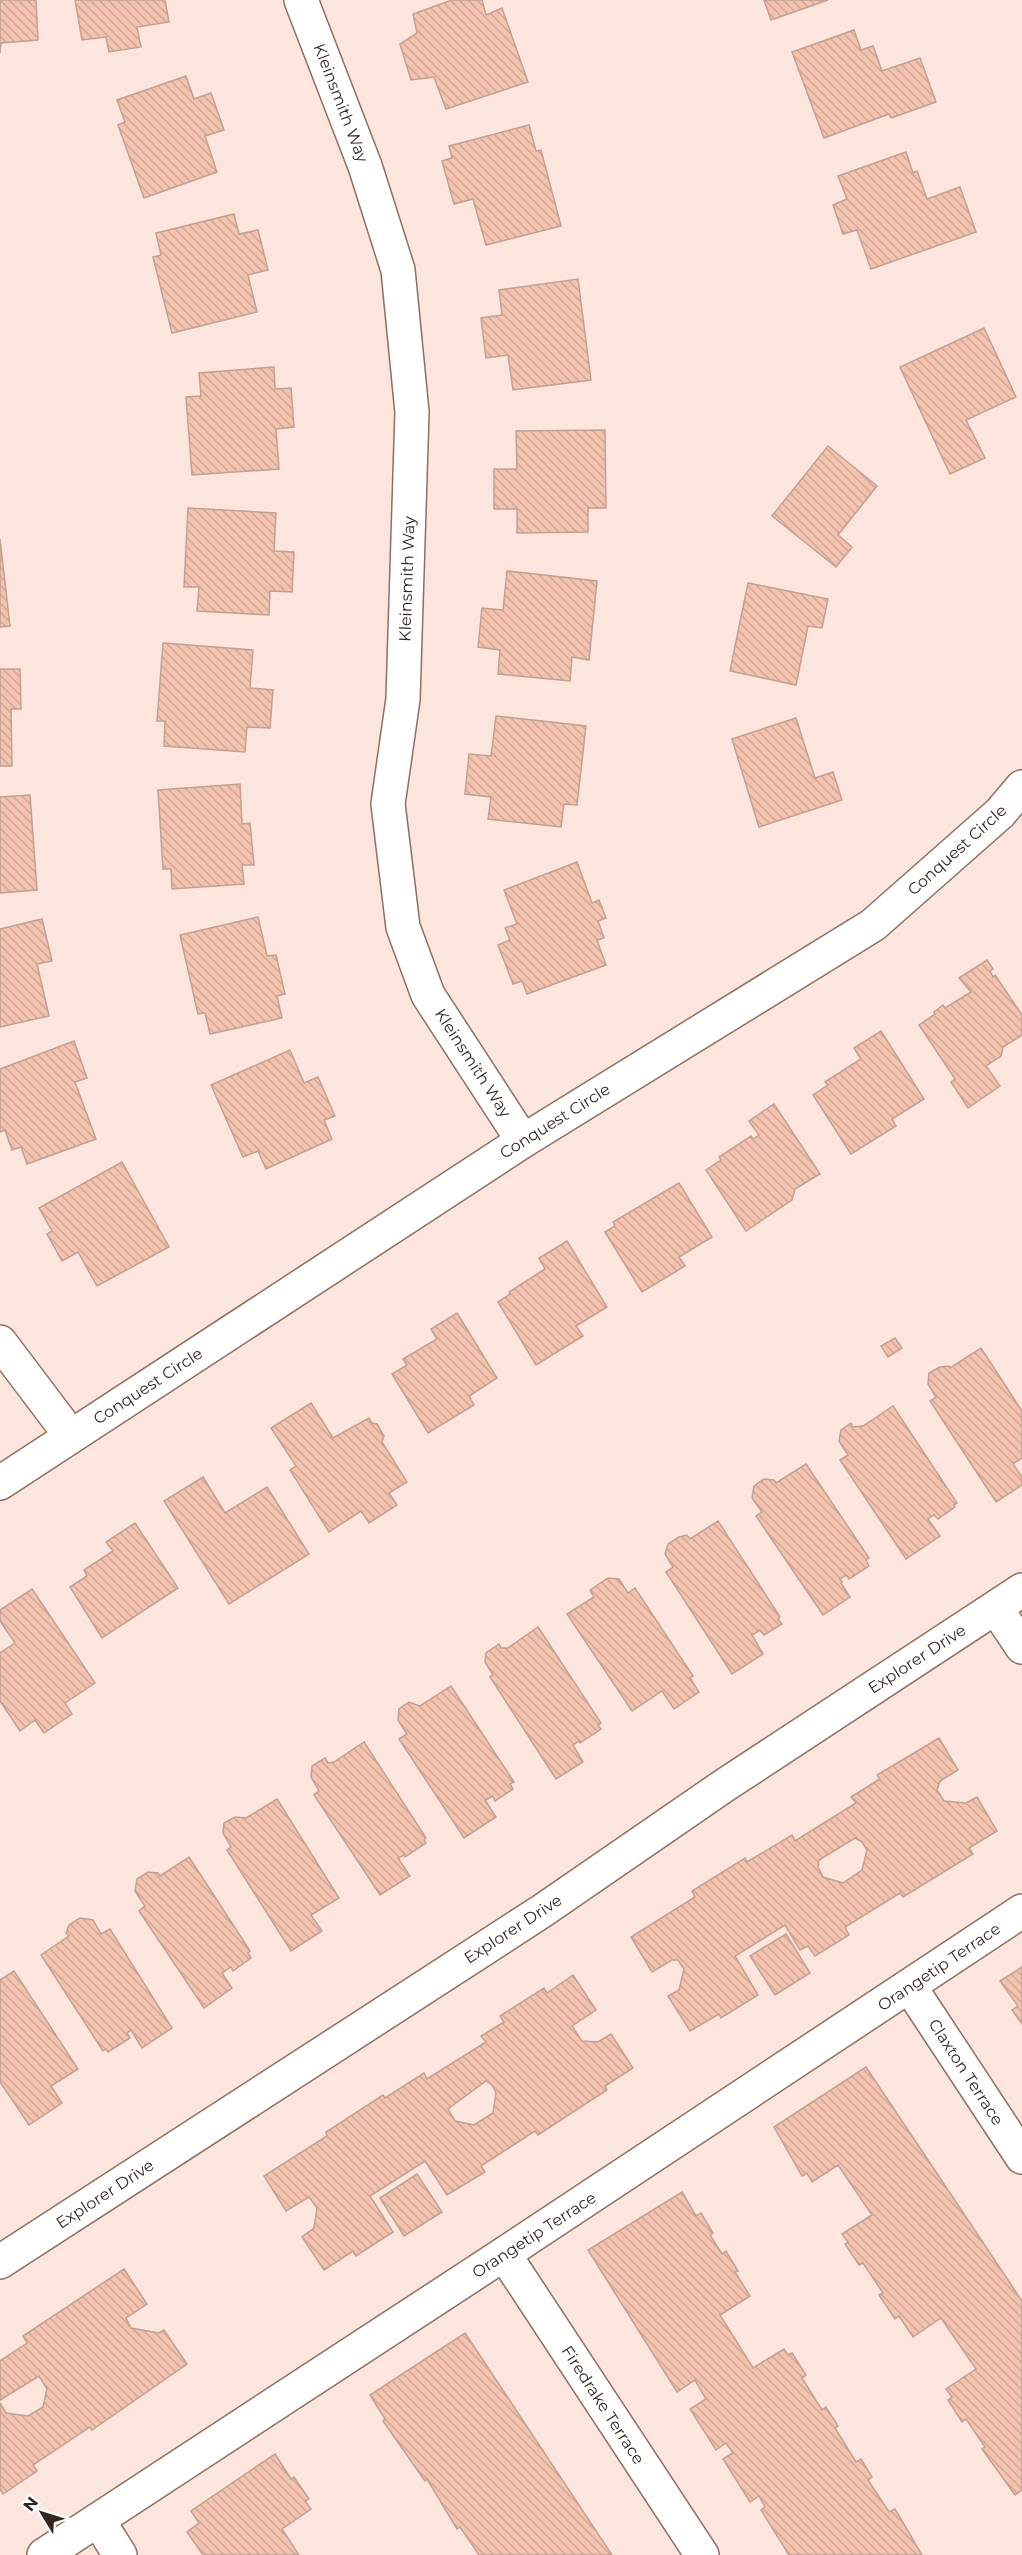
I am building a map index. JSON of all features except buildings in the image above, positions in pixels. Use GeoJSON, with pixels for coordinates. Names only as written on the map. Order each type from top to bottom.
{"type":"FeatureCollection","features":[{"type":"Feature","properties":{"kind":"street","name":"Kleinsmith Way"},"geometry":{"type":"LineString","coordinates":[[301,0],[365,166],[398,270],[412,412],[403,699],[388,804],[403,927],[428,995],[523,1141]]}},
{"type":"Feature","properties":{"kind":"street","name":"Conquest Circle"},"geometry":{"type":"LineString","coordinates":[[0,1483],[523,1141],[873,925],[1000,813],[1022,787]]}},
{"type":"Feature","properties":{"kind":"street"},"geometry":{"type":"LineString","coordinates":[[0,1342],[71,1436]]}},
{"type":"Feature","properties":{"kind":"street"},"geometry":{"type":"LineString","coordinates":[[1009,1599],[1022,1647]]}},
{"type":"Feature","properties":{"kind":"street","name":"Explorer Drive"},"geometry":{"type":"LineString","coordinates":[[0,2262],[542,1911],[725,1785],[1009,1599]]}},
{"type":"Feature","properties":{"kind":"street","name":"Orangetip Terrace"},"geometry":{"type":"LineString","coordinates":[[44,2555],[910,1987],[1022,1911]]}},
{"type":"Feature","properties":{"kind":"street","name":"Claxton Terrace"},"geometry":{"type":"LineString","coordinates":[[910,1987],[1022,2157]]}},
{"type":"Feature","properties":{"kind":"street","name":"Firedrake Terrace"},"geometry":{"type":"LineString","coordinates":[[504,2254],[702,2555]]}},
{"type":"Feature","properties":{"kind":"street"},"geometry":{"type":"LineString","coordinates":[[98,2520],[120,2555]]}}]}
